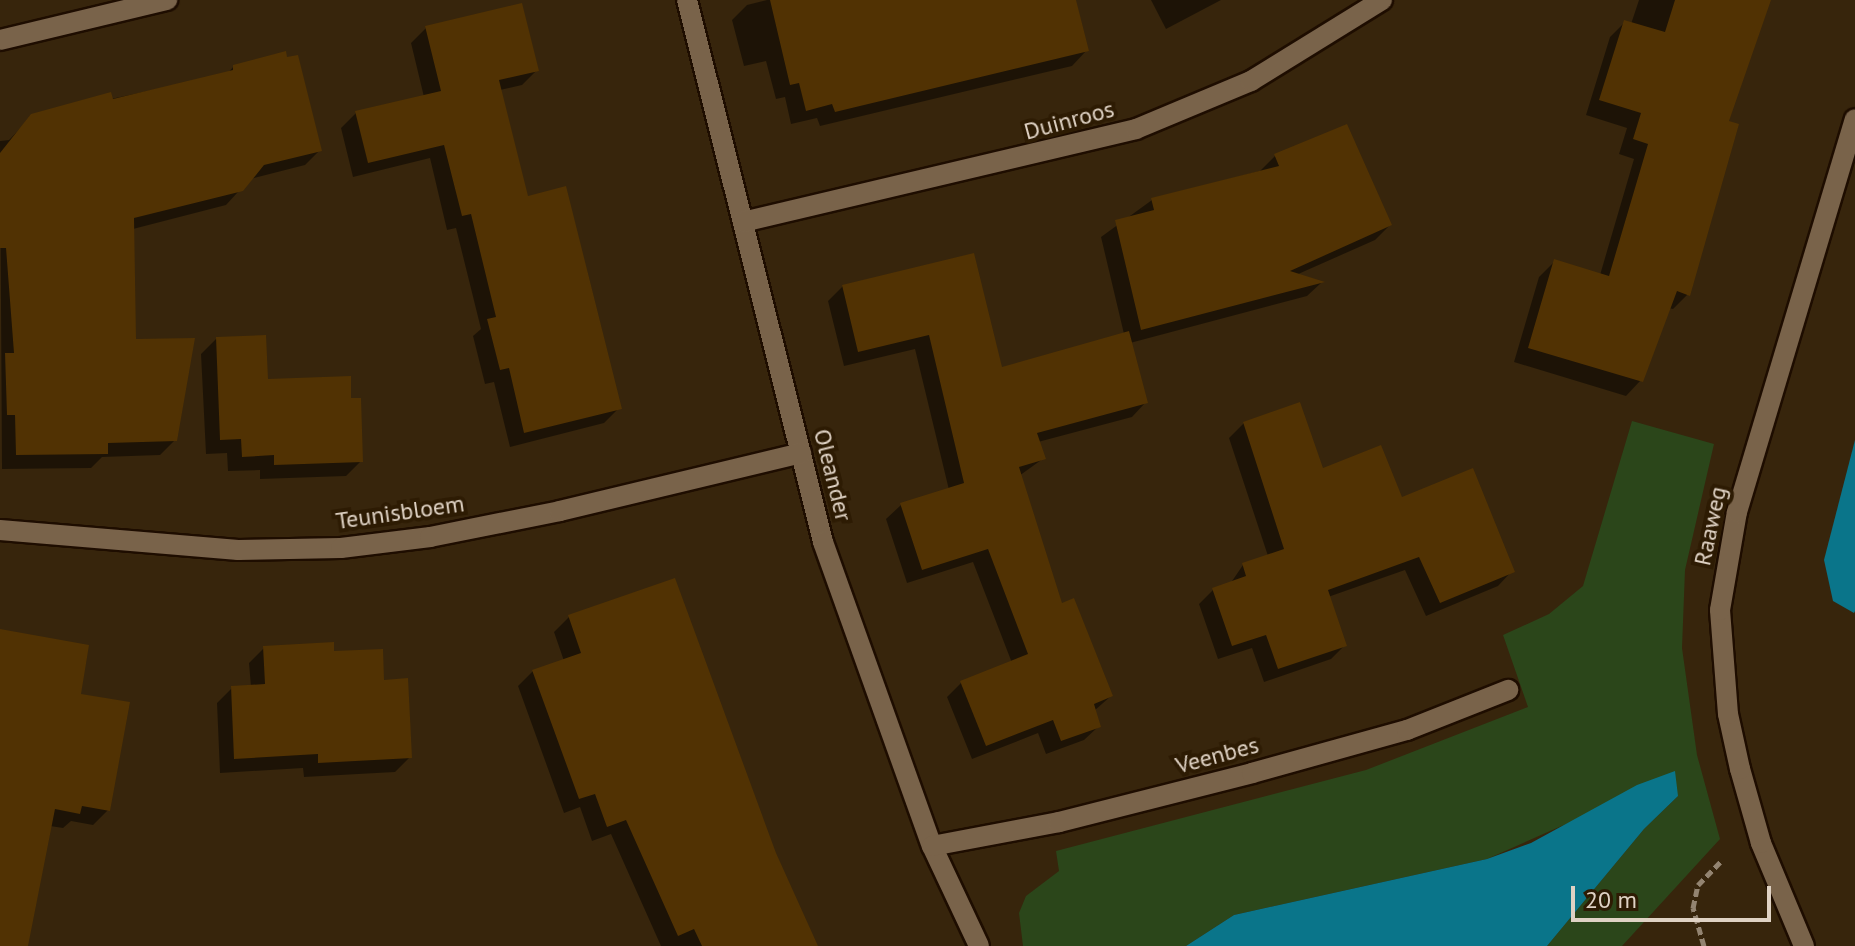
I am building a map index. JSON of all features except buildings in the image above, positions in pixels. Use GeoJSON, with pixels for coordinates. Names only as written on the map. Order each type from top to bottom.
{"type":"FeatureCollection","features":[{"type":"Feature","properties":{"kind":"street"},"geometry":{"type":"LineString","coordinates":[[0,40],[167,0]]}},
{"type":"Feature","properties":{"kind":"street","name":"Oleander"},"geometry":{"type":"LineString","coordinates":[[687,0],[823,542],[932,846],[979,946]]}},
{"type":"Feature","properties":{"kind":"street","name":"Duinroos"},"geometry":{"type":"LineString","coordinates":[[743,222],[1136,129],[1251,81],[1382,0]]}},
{"type":"Feature","properties":{"kind":"street","name":"Raaweg"},"geometry":{"type":"LineString","coordinates":[[1804,946],[1761,843],[1728,714],[1720,610],[1737,512],[1855,119]]}},
{"type":"Feature","properties":{"kind":"street","name":"Teunisbloem"},"geometry":{"type":"LineString","coordinates":[[0,530],[238,550],[341,548],[430,537],[545,514],[801,453]]}},
{"type":"Feature","properties":{"kind":"street","name":"Veenbes"},"geometry":{"type":"LineString","coordinates":[[932,846],[1059,822],[1252,773],[1407,730],[1508,690]]}},
{"type":"Feature","properties":{"kind":"path"},"geometry":{"type":"LineString","coordinates":[[1704,946],[1693,921],[1698,885],[1713,867],[1761,843]]}},
{"type":"Feature","properties":{"kind":"green space"},"geometry":{"type":"Polygon","coordinates":[[[1632,421],[1714,444],[1685,570],[1682,648],[1697,755],[1720,839],[1622,946],[1547,946],[1644,829],[1678,796],[1575,820],[1487,859],[1234,915],[1186,946],[1023,946],[1019,913],[1026,896],[1059,871],[1056,851],[1366,770],[1528,707],[1503,635],[1549,614],[1583,586],[1632,421]]]}},
{"type":"Feature","properties":{"kind":"water"},"geometry":{"type":"Polygon","coordinates":[[[1855,440],[1854,613],[1833,601],[1824,560],[1855,440]]]}},
{"type":"Feature","properties":{"kind":"water"},"geometry":{"type":"Polygon","coordinates":[[[1675,771],[1678,796],[1644,829],[1547,946],[1186,946],[1234,915],[1487,859],[1531,843],[1637,785],[1675,771]]]}}]}
